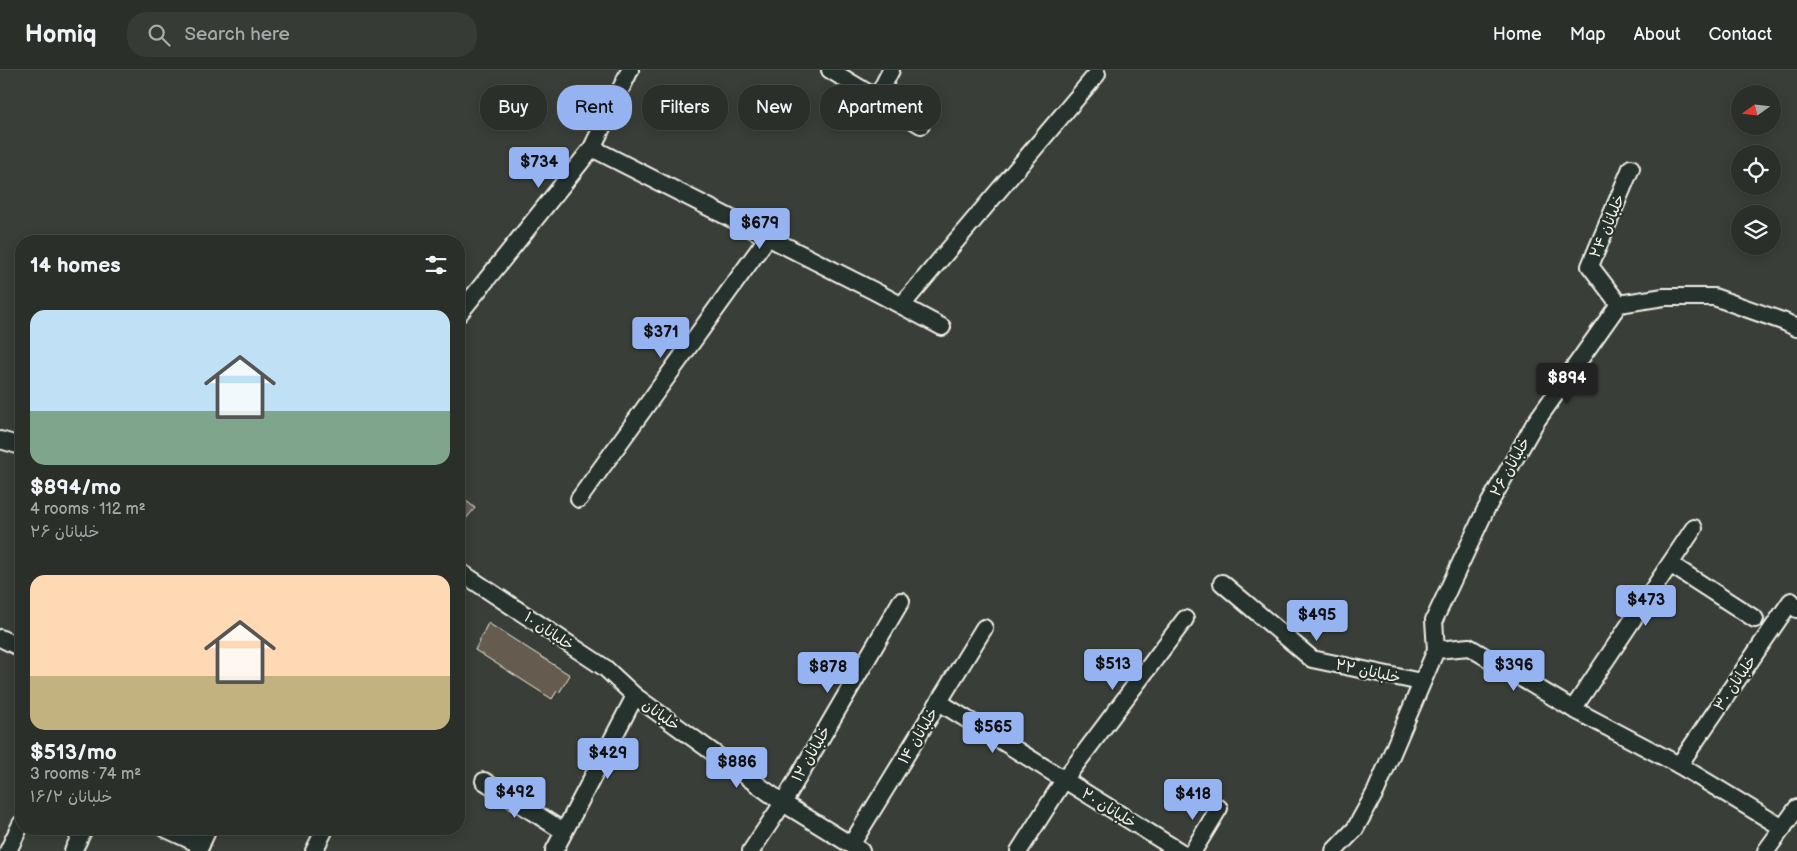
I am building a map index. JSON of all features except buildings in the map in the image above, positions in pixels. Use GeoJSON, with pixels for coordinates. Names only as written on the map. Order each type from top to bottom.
{"type":"FeatureCollection","features":[{"type":"Feature","properties":{"kind":"street"},"geometry":{"type":"LineString","coordinates":[[465,307],[592,148],[630,70]]}},
{"type":"Feature","properties":{"kind":"street"},"geometry":{"type":"LineString","coordinates":[[830,70],[855,85]]}},
{"type":"Feature","properties":{"kind":"street"},"geometry":{"type":"LineString","coordinates":[[884,85],[891,70]]}},
{"type":"Feature","properties":{"kind":"street"},"geometry":{"type":"LineString","coordinates":[[902,305],[1096,74]]}},
{"type":"Feature","properties":{"kind":"street"},"geometry":{"type":"LineString","coordinates":[[592,148],[942,327]]}},
{"type":"Feature","properties":{"kind":"street","name":"۲۴ خلبانان"},"geometry":{"type":"LineString","coordinates":[[1619,304],[1590,266],[1631,168]]}},
{"type":"Feature","properties":{"kind":"street"},"geometry":{"type":"LineString","coordinates":[[579,499],[768,237]]}},
{"type":"Feature","properties":{"kind":"street"},"geometry":{"type":"LineString","coordinates":[[1619,304],[1664,297],[1714,297],[1797,328]]}},
{"type":"Feature","properties":{"kind":"street","name":"۲۶ خلبانان"},"geometry":{"type":"LineString","coordinates":[[1436,650],[1434,620],[1485,511],[1535,423],[1619,304]]}},
{"type":"Feature","properties":{"kind":"street"},"geometry":{"type":"LineString","coordinates":[[0,440],[15,444]]}},
{"type":"Feature","properties":{"kind":"street"},"geometry":{"type":"LineString","coordinates":[[1573,709],[1694,528]]}},
{"type":"Feature","properties":{"kind":"street"},"geometry":{"type":"LineString","coordinates":[[1670,564],[1755,619]]}},
{"type":"Feature","properties":{"kind":"street","name":"۱۰ خلبانان"},"geometry":{"type":"LineString","coordinates":[[465,575],[605,668],[634,696]]}},
{"type":"Feature","properties":{"kind":"street","name":"۲۲ خلبانان"},"geometry":{"type":"LineString","coordinates":[[1222,583],[1312,658],[1421,682]]}},
{"type":"Feature","properties":{"kind":"street","name":"۱۲ خلبانان"},"geometry":{"type":"LineString","coordinates":[[750,851],[783,803],[901,601]]}},
{"type":"Feature","properties":{"kind":"street","name":"۳۰ خلبانان"},"geometry":{"type":"LineString","coordinates":[[1679,765],[1794,605]]}},
{"type":"Feature","properties":{"kind":"street"},"geometry":{"type":"LineString","coordinates":[[1019,851],[1064,780],[1185,619]]}},
{"type":"Feature","properties":{"kind":"street","name":"۱۴ خلبانان"},"geometry":{"type":"LineString","coordinates":[[856,848],[939,702],[984,628]]}},
{"type":"Feature","properties":{"kind":"street"},"geometry":{"type":"LineString","coordinates":[[0,638],[15,645]]}},
{"type":"Feature","properties":{"kind":"street"},"geometry":{"type":"LineString","coordinates":[[1334,851],[1356,829],[1376,791],[1436,650],[1469,647],[1573,709],[1679,765],[1783,828]]}},
{"type":"Feature","properties":{"kind":"street"},"geometry":{"type":"LineString","coordinates":[[554,851],[634,696]]}},
{"type":"Feature","properties":{"kind":"street","name":"خلبانان"},"geometry":{"type":"LineString","coordinates":[[634,696],[783,803],[856,848]]}},
{"type":"Feature","properties":{"kind":"street","name":"۲۰ خلبانان"},"geometry":{"type":"LineString","coordinates":[[939,702],[1179,851]]}},
{"type":"Feature","properties":{"kind":"street"},"geometry":{"type":"LineString","coordinates":[[484,781],[563,831]]}},
{"type":"Feature","properties":{"kind":"street"},"geometry":{"type":"LineString","coordinates":[[1192,851],[1219,808]]}},
{"type":"Feature","properties":{"kind":"street"},"geometry":{"type":"LineString","coordinates":[[1766,851],[1797,808]]}},
{"type":"Feature","properties":{"kind":"street"},"geometry":{"type":"LineString","coordinates":[[8,851],[16,835]]}},
{"type":"Feature","properties":{"kind":"street"},"geometry":{"type":"LineString","coordinates":[[73,851],[81,835]]}},
{"type":"Feature","properties":{"kind":"street"},"geometry":{"type":"LineString","coordinates":[[176,835],[199,848],[205,835]]}},
{"type":"Feature","properties":{"kind":"street"},"geometry":{"type":"LineString","coordinates":[[314,851],[322,835]]}}]}
